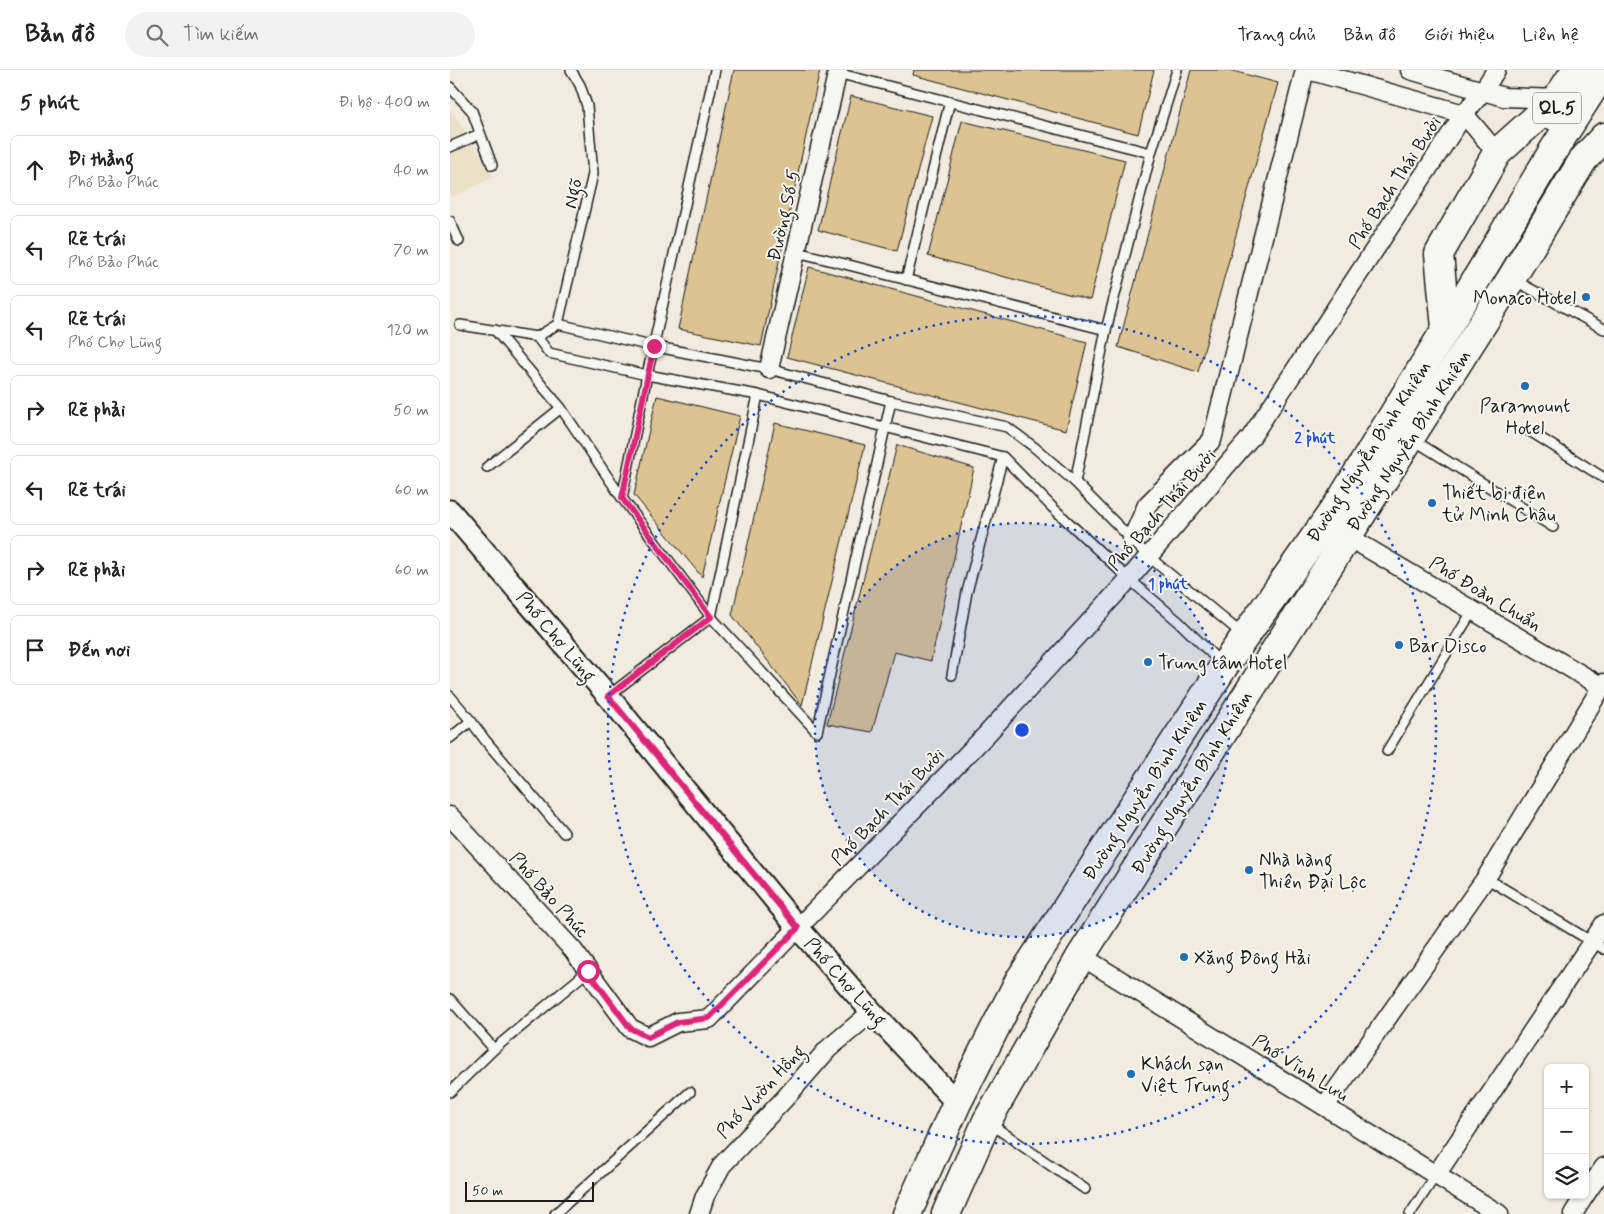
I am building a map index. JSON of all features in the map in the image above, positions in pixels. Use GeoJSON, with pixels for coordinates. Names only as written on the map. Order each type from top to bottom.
{"type":"FeatureCollection","features":[{"type":"Feature","properties":{"kind":"highway","name":"QL.5"},"geometry":{"type":"LineString","coordinates":[[1553,151],[1558,99],[1576,70]]}},
{"type":"Feature","properties":{"kind":"highway","name":"QL.5"},"geometry":{"type":"LineString","coordinates":[[1553,151],[1604,71]]}},
{"type":"Feature","properties":{"kind":"highway"},"geometry":{"type":"LineString","coordinates":[[1446,328],[1439,254],[1497,153],[1558,99]]}},
{"type":"Feature","properties":{"kind":"highway","name":"QL.5"},"geometry":{"type":"LineString","coordinates":[[1583,160],[1604,119]]}},
{"type":"Feature","properties":{"kind":"highway","name":"Đường Nguyễn Bỉnh Khiêm"},"geometry":{"type":"LineString","coordinates":[[946,1214],[987,1121],[1081,956],[1511,279],[1583,160],[1604,137]]}},
{"type":"Feature","properties":{"kind":"highway","name":"Đường Nguyễn Bình Khiêm"},"geometry":{"type":"LineString","coordinates":[[907,1214],[957,1103],[1019,981],[1244,636],[1341,500],[1553,151]]}},
{"type":"Feature","properties":{"kind":"street"},"geometry":{"type":"LineString","coordinates":[[1132,539],[1147,506],[1212,440],[1306,70],[1464,114],[1497,153]]}},
{"type":"Feature","properties":{"kind":"street"},"geometry":{"type":"LineString","coordinates":[[1410,70],[1504,98],[1558,99]]}},
{"type":"Feature","properties":{"kind":"street","name":"Phố Bạch Thái Bưởi"},"geometry":{"type":"LineString","coordinates":[[798,928],[986,735],[1129,580],[1251,437],[1464,114],[1483,91],[1496,70]]}},
{"type":"Feature","properties":{"kind":"street","name":"Đường Số 5"},"geometry":{"type":"LineString","coordinates":[[770,369],[837,71]]}},
{"type":"Feature","properties":{"kind":"street","name":"Phố Chợ Lũng"},"geometry":{"type":"LineString","coordinates":[[450,511],[608,696],[798,928],[872,1012],[957,1103]]}},
{"type":"Feature","properties":{"kind":"street","name":"Phố Đoàn Chuẩn"},"geometry":{"type":"LineString","coordinates":[[1346,537],[1603,686]]}},
{"type":"Feature","properties":{"kind":"street"},"geometry":{"type":"LineString","coordinates":[[1324,1106],[1486,878],[1603,686]]}},
{"type":"Feature","properties":{"kind":"street","name":"Phố Bảo Phúc"},"geometry":{"type":"LineString","coordinates":[[450,816],[573,950],[630,1028],[648,1037],[678,1022],[709,1018],[798,928]]}},
{"type":"Feature","properties":{"kind":"street"},"geometry":{"type":"LineString","coordinates":[[1436,1175],[1598,946],[1604,924]]}},
{"type":"Feature","properties":{"kind":"street","name":"Phố Vĩnh Lưu"},"geometry":{"type":"LineString","coordinates":[[1081,956],[1499,1214]]}},
{"type":"Feature","properties":{"kind":"street","name":"Phố Vườn Hồng"},"geometry":{"type":"LineString","coordinates":[[699,1214],[705,1196],[722,1164],[787,1096],[828,1049],[872,1012]]}},
{"type":"Feature","properties":{"kind":"street"},"geometry":{"type":"LineString","coordinates":[[1589,1189],[1604,1167]]}},
{"type":"Feature","properties":{"kind":"street"},"geometry":{"type":"LineString","coordinates":[[1573,1214],[1582,1199]]}},
{"type":"Feature","properties":{"kind":"lane","name":"Ngõ"},"geometry":{"type":"LineString","coordinates":[[558,324],[593,174],[587,106],[580,85],[571,70]]}},
{"type":"Feature","properties":{"kind":"lane"},"geometry":{"type":"LineString","coordinates":[[622,498],[647,375],[715,70]]}},
{"type":"Feature","properties":{"kind":"lane"},"geometry":{"type":"LineString","coordinates":[[1074,482],[1106,330],[1151,153],[1177,70]]}},
{"type":"Feature","properties":{"kind":"lane"},"geometry":{"type":"LineString","coordinates":[[837,71],[1151,153]]}},
{"type":"Feature","properties":{"kind":"lane"},"geometry":{"type":"LineString","coordinates":[[450,87],[472,111],[492,165]]}},
{"type":"Feature","properties":{"kind":"lane"},"geometry":{"type":"LineString","coordinates":[[906,280],[950,100]]}},
{"type":"Feature","properties":{"kind":"lane"},"geometry":{"type":"LineString","coordinates":[[450,147],[480,134]]}},
{"type":"Feature","properties":{"kind":"lane"},"geometry":{"type":"LineString","coordinates":[[450,221],[459,241]]}},
{"type":"Feature","properties":{"kind":"lane"},"geometry":{"type":"LineString","coordinates":[[796,252],[1106,330]]}},
{"type":"Feature","properties":{"kind":"lane"},"geometry":{"type":"LineString","coordinates":[[1511,279],[1604,329]]}},
{"type":"Feature","properties":{"kind":"lane"},"geometry":{"type":"LineString","coordinates":[[460,325],[537,337],[558,324],[654,346],[770,369],[891,401],[1007,427],[1034,447],[1074,482],[1148,556],[1244,636]]}},
{"type":"Feature","properties":{"kind":"lane"},"geometry":{"type":"LineString","coordinates":[[495,330],[561,408],[622,498],[711,617],[817,732],[891,401]]}},
{"type":"Feature","properties":{"kind":"lane"},"geometry":{"type":"LineString","coordinates":[[537,337],[550,353],[647,375],[758,395],[1003,457],[1052,507],[1129,580],[1179,622],[1224,666]]}},
{"type":"Feature","properties":{"kind":"lane"},"geometry":{"type":"LineString","coordinates":[[608,696],[711,617],[758,395]]}},
{"type":"Feature","properties":{"kind":"lane"},"geometry":{"type":"LineString","coordinates":[[487,467],[561,408]]}},
{"type":"Feature","properties":{"kind":"lane"},"geometry":{"type":"LineString","coordinates":[[1528,430],[1604,478]]}},
{"type":"Feature","properties":{"kind":"lane"},"geometry":{"type":"LineString","coordinates":[[1409,438],[1553,527]]}},
{"type":"Feature","properties":{"kind":"lane"},"geometry":{"type":"LineString","coordinates":[[952,676],[967,592],[1003,457]]}},
{"type":"Feature","properties":{"kind":"lane"},"geometry":{"type":"LineString","coordinates":[[1387,752],[1473,610]]}},
{"type":"Feature","properties":{"kind":"lane"},"geometry":{"type":"LineString","coordinates":[[450,696],[564,833]]}},
{"type":"Feature","properties":{"kind":"lane"},"geometry":{"type":"LineString","coordinates":[[450,738],[472,721]]}},
{"type":"Feature","properties":{"kind":"lane"},"geometry":{"type":"LineString","coordinates":[[1486,878],[1598,946]]}},
{"type":"Feature","properties":{"kind":"lane"},"geometry":{"type":"LineString","coordinates":[[450,1092],[494,1050],[588,971]]}},
{"type":"Feature","properties":{"kind":"lane"},"geometry":{"type":"LineString","coordinates":[[450,999],[494,1050]]}},
{"type":"Feature","properties":{"kind":"lane"},"geometry":{"type":"LineString","coordinates":[[556,1214],[690,1092]]}},
{"type":"Feature","properties":{"kind":"lane"},"geometry":{"type":"LineString","coordinates":[[987,1121],[1085,1189]]}},
{"type":"Feature","properties":{"kind":"lane"},"geometry":{"type":"LineString","coordinates":[[1410,1214],[1436,1175]]}},
{"type":"Feature","properties":{"kind":"shaded area"},"geometry":{"type":"Polygon","coordinates":[[[450,108],[494,177],[450,198],[450,108]]]}},
{"type":"Feature","properties":{"kind":"building"},"geometry":{"type":"Polygon","coordinates":[[[734,70],[820,70],[761,346],[678,329],[734,70]]]}},
{"type":"Feature","properties":{"kind":"building"},"geometry":{"type":"Polygon","coordinates":[[[914,70],[1154,70],[1138,134],[913,75],[914,70]]]}},
{"type":"Feature","properties":{"kind":"building"},"geometry":{"type":"Polygon","coordinates":[[[1191,70],[1229,70],[1278,83],[1198,372],[1118,347],[1191,70]]]}},
{"type":"Feature","properties":{"kind":"building"},"geometry":{"type":"Polygon","coordinates":[[[851,96],[932,116],[897,251],[818,230],[851,96]]]}},
{"type":"Feature","properties":{"kind":"building"},"geometry":{"type":"Polygon","coordinates":[[[962,121],[1125,160],[1090,300],[928,256],[962,121]]]}},
{"type":"Feature","properties":{"kind":"building"},"geometry":{"type":"Polygon","coordinates":[[[809,267],[1087,342],[1066,430],[787,357],[809,267]]]}},
{"type":"Feature","properties":{"kind":"building"},"geometry":{"type":"Polygon","coordinates":[[[657,396],[740,416],[702,577],[634,495],[657,396]]]}},
{"type":"Feature","properties":{"kind":"building"},"geometry":{"type":"Polygon","coordinates":[[[775,423],[865,445],[802,705],[732,615],[775,423]]]}},
{"type":"Feature","properties":{"kind":"building"},"geometry":{"type":"Polygon","coordinates":[[[897,445],[974,468],[931,661],[894,652],[872,732],[827,724],[897,445]]]}},
{"type":"Feature","properties":{"kind":"place","name":"Monaco Hotel"},"geometry":{"type":"Point","coordinates":[1586,297]}},
{"type":"Feature","properties":{"kind":"place","name":"Paramount Hotel"},"geometry":{"type":"Point","coordinates":[1525,386]}},
{"type":"Feature","properties":{"kind":"place","name":"Thiết bị điện tử Minh Châu"},"geometry":{"type":"Point","coordinates":[1432,503]}},
{"type":"Feature","properties":{"kind":"place","name":"Bar Disco"},"geometry":{"type":"Point","coordinates":[1399,645]}},
{"type":"Feature","properties":{"kind":"place","name":"Trung tâm Hotel"},"geometry":{"type":"Point","coordinates":[1148,662]}},
{"type":"Feature","properties":{"kind":"place","name":"Nhà hàng Thiên Đại Lộc"},"geometry":{"type":"Point","coordinates":[1249,870]}},
{"type":"Feature","properties":{"kind":"place","name":"Xăng Đông Hải"},"geometry":{"type":"Point","coordinates":[1184,957]}},
{"type":"Feature","properties":{"kind":"place","name":"Khách sạn Việt Trung"},"geometry":{"type":"Point","coordinates":[1131,1074]}},
{"type":"Feature","properties":{"kind":"route"},"geometry":{"type":"LineString","coordinates":[[588,971],[630,1028],[648,1037],[678,1022],[709,1018],[798,928],[608,696],[711,617],[622,498],[654,346]]}}]}
